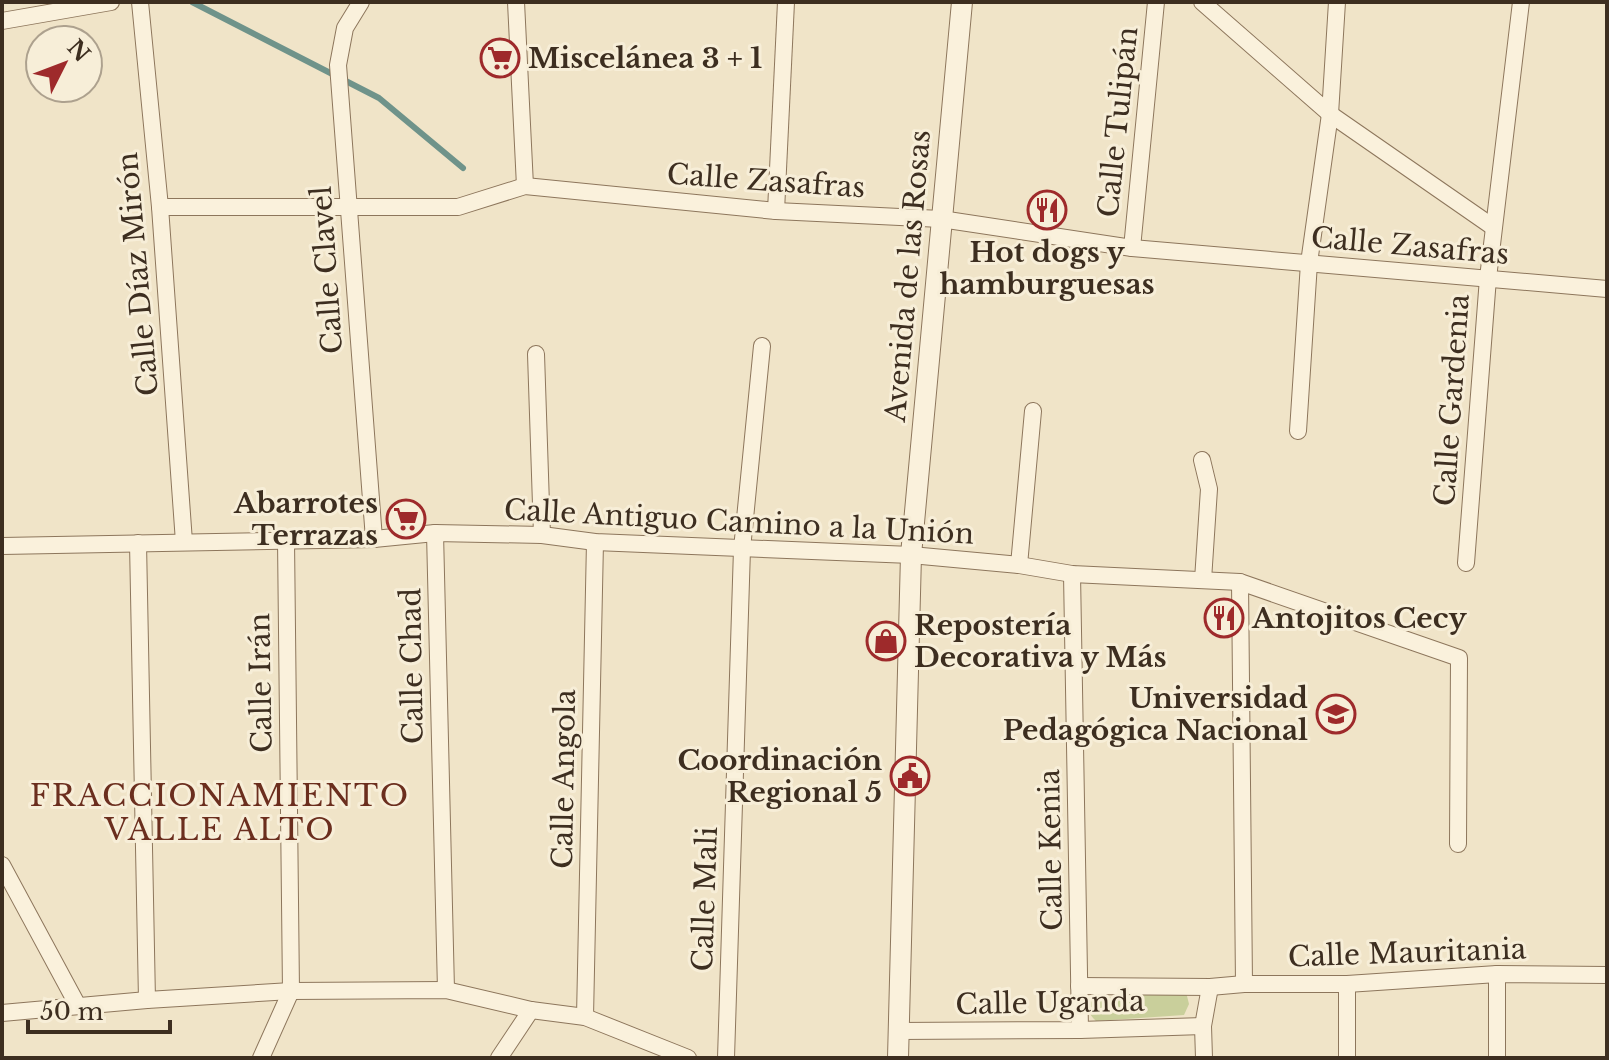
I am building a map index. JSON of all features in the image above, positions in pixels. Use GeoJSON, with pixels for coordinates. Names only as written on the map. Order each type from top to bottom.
{"type":"FeatureCollection","features":[{"type":"Feature","properties":{"kind":"street"},"geometry":{"type":"LineString","coordinates":[[2,21],[111,2]]}},
{"type":"Feature","properties":{"kind":"street","name":"Calle Díaz Mirón"},"geometry":{"type":"LineString","coordinates":[[140,2],[160,207],[184,542]]}},
{"type":"Feature","properties":{"kind":"street","name":"Calle Clavel"},"geometry":{"type":"LineString","coordinates":[[361,2],[345,28],[338,65],[374,539]]}},
{"type":"Feature","properties":{"kind":"street"},"geometry":{"type":"LineString","coordinates":[[516,2],[525,186]]}},
{"type":"Feature","properties":{"kind":"street"},"geometry":{"type":"LineString","coordinates":[[776,211],[786,2]]}},
{"type":"Feature","properties":{"kind":"street","name":"Avenida de las Rosas"},"geometry":{"type":"LineString","coordinates":[[898,1058],[911,555],[962,2]]}},
{"type":"Feature","properties":{"kind":"street","name":"Calle Tulipán"},"geometry":{"type":"LineString","coordinates":[[1132,248],[1156,2]]}},
{"type":"Feature","properties":{"kind":"street"},"geometry":{"type":"LineString","coordinates":[[1202,2],[1330,114],[1493,227]]}},
{"type":"Feature","properties":{"kind":"street"},"geometry":{"type":"LineString","coordinates":[[1298,431],[1309,263],[1330,114],[1337,2]]}},
{"type":"Feature","properties":{"kind":"street","name":"Calle Gardenia"},"geometry":{"type":"LineString","coordinates":[[1466,563],[1493,227],[1521,2]]}},
{"type":"Feature","properties":{"kind":"street","name":"Calle Zasafras"},"geometry":{"type":"LineString","coordinates":[[160,207],[458,207],[525,186],[776,211],[941,219],[1132,248],[1488,278],[1603,292]]}},
{"type":"Feature","properties":{"kind":"street"},"geometry":{"type":"LineString","coordinates":[[742,549],[762,346]]}},
{"type":"Feature","properties":{"kind":"street"},"geometry":{"type":"LineString","coordinates":[[536,354],[542,535]]}},
{"type":"Feature","properties":{"kind":"street"},"geometry":{"type":"LineString","coordinates":[[1019,565],[1033,411]]}},
{"type":"Feature","properties":{"kind":"street"},"geometry":{"type":"LineString","coordinates":[[1202,460],[1209,489],[1203,580]]}},
{"type":"Feature","properties":{"kind":"street","name":"Calle Antiguo Camino a la Unión"},"geometry":{"type":"LineString","coordinates":[[2,546],[374,539],[435,533],[542,535],[595,542],[911,555],[1019,565],[1072,574],[1240,582],[1459,658],[1458,844]]}},
{"type":"Feature","properties":{"kind":"street","name":"Calle Chad"},"geometry":{"type":"LineString","coordinates":[[435,533],[446,990]]}},
{"type":"Feature","properties":{"kind":"street","name":"Calle Irán"},"geometry":{"type":"LineString","coordinates":[[261,1058],[291,991],[286,540]]}},
{"type":"Feature","properties":{"kind":"street","name":"Calle Angola"},"geometry":{"type":"LineString","coordinates":[[585,1017],[595,542]]}},
{"type":"Feature","properties":{"kind":"street"},"geometry":{"type":"LineString","coordinates":[[138,543],[147,1000]]}},
{"type":"Feature","properties":{"kind":"street","name":"Calle Mali"},"geometry":{"type":"LineString","coordinates":[[726,1058],[742,549]]}},
{"type":"Feature","properties":{"kind":"street","name":"Calle Kenia"},"geometry":{"type":"LineString","coordinates":[[1072,574],[1080,1030]]}},
{"type":"Feature","properties":{"kind":"street"},"geometry":{"type":"LineString","coordinates":[[1240,582],[1244,984]]}},
{"type":"Feature","properties":{"kind":"street"},"geometry":{"type":"LineString","coordinates":[[2,865],[78,1006]]}},
{"type":"Feature","properties":{"kind":"street"},"geometry":{"type":"LineString","coordinates":[[1497,974],[1497,1058]]}},
{"type":"Feature","properties":{"kind":"street","name":"Calle Mauritania"},"geometry":{"type":"LineString","coordinates":[[1079,986],[1210,987],[1347,984],[1497,974],[1607,975]]}},
{"type":"Feature","properties":{"kind":"street"},"geometry":{"type":"LineString","coordinates":[[1347,984],[1347,1058]]}},
{"type":"Feature","properties":{"kind":"street"},"geometry":{"type":"LineString","coordinates":[[1204,1058],[1203,1026],[1210,987]]}},
{"type":"Feature","properties":{"kind":"street"},"geometry":{"type":"LineString","coordinates":[[2,1013],[291,991],[446,990],[531,1010],[585,1017],[688,1058]]}},
{"type":"Feature","properties":{"kind":"street"},"geometry":{"type":"LineString","coordinates":[[499,1058],[531,1010]]}},
{"type":"Feature","properties":{"kind":"street","name":"Calle Uganda"},"geometry":{"type":"LineString","coordinates":[[898,1031],[1203,1026]]}},
{"type":"Feature","properties":{"kind":"green space"},"geometry":{"type":"Polygon","coordinates":[[[1186,992],[1189,1004],[1184,1015],[1096,1021],[1088,1008],[1089,999],[1186,992]]]}},
{"type":"Feature","properties":{"kind":"waterway"},"geometry":{"type":"LineString","coordinates":[[192,2],[379,98],[463,168]]}},
{"type":"Feature","properties":{"kind":"place","name":"Miscelánea 3 + 1"},"geometry":{"type":"Point","coordinates":[500,58]}},
{"type":"Feature","properties":{"kind":"place","name":"Hot dogs y hamburguesas"},"geometry":{"type":"Point","coordinates":[1047,210]}},
{"type":"Feature","properties":{"kind":"place","name":"Abarrotes Terrazas"},"geometry":{"type":"Point","coordinates":[406,519]}},
{"type":"Feature","properties":{"kind":"place","name":"Antojitos Cecy"},"geometry":{"type":"Point","coordinates":[1224,618]}},
{"type":"Feature","properties":{"kind":"place","name":"Repostería Decorativa y Más"},"geometry":{"type":"Point","coordinates":[886,641]}},
{"type":"Feature","properties":{"kind":"place","name":"Universidad Pedagógica Nacional"},"geometry":{"type":"Point","coordinates":[1336,714]}},
{"type":"Feature","properties":{"kind":"place","name":"Coordinación Regional 5"},"geometry":{"type":"Point","coordinates":[910,776]}},
{"type":"Feature","properties":{"kind":"district","name":"FRACCIONAMIENTO VALLE ALTO"},"geometry":{"type":"Point","coordinates":[220,812]}}]}
